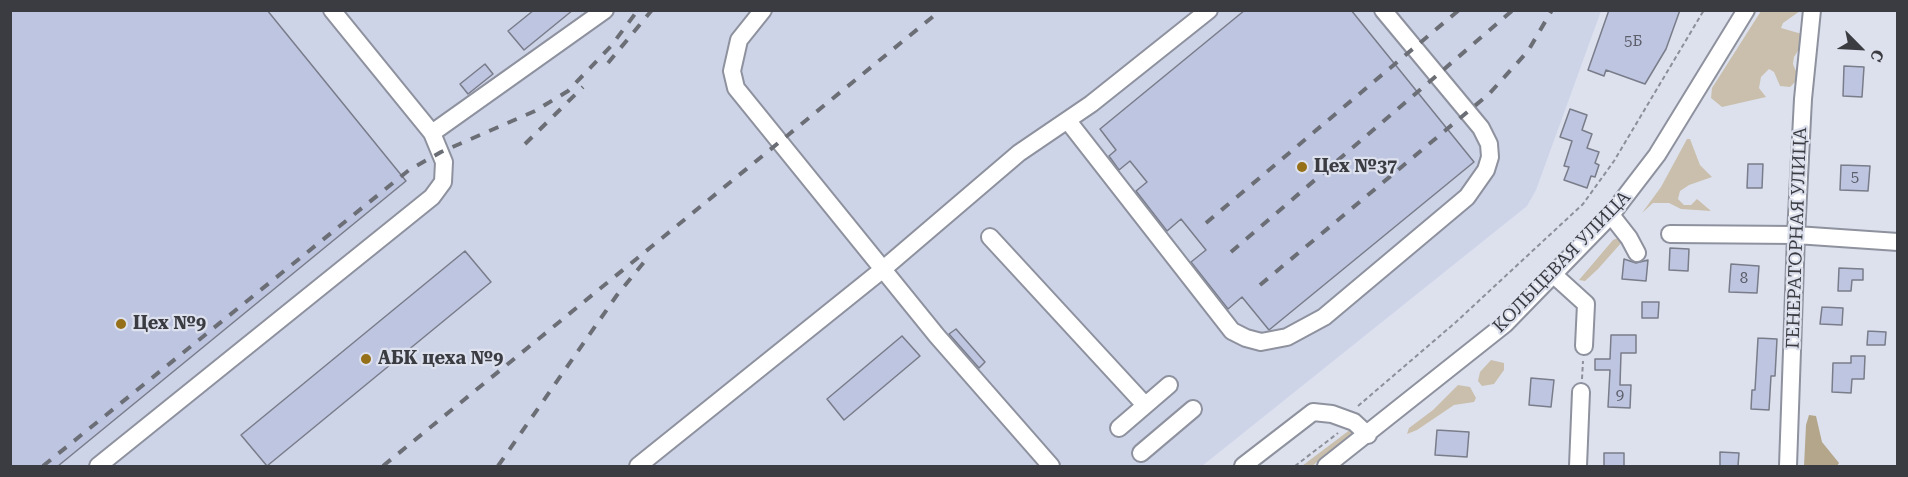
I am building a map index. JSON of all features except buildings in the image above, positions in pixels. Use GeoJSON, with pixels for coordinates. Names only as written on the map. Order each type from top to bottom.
{"type":"FeatureCollection","features":[{"type":"Feature","properties":{"kind":"street"},"geometry":{"type":"LineString","coordinates":[[98,466],[432,197],[445,173],[441,152],[432,133],[332,10]]}},
{"type":"Feature","properties":{"kind":"street"},"geometry":{"type":"LineString","coordinates":[[432,133],[605,10]]}},
{"type":"Feature","properties":{"kind":"street"},"geometry":{"type":"LineString","coordinates":[[763,10],[739,40],[732,71],[736,88],[882,270],[971,387],[1052,466]]}},
{"type":"Feature","properties":{"kind":"street"},"geometry":{"type":"LineString","coordinates":[[638,466],[882,270],[1019,153],[1068,121],[1209,10]]}},
{"type":"Feature","properties":{"kind":"street"},"geometry":{"type":"LineString","coordinates":[[1068,121],[1232,331],[1261,342],[1287,337],[1324,317],[1467,197],[1482,176],[1490,157],[1489,144],[1481,128],[1383,10]]}},
{"type":"Feature","properties":{"kind":"street","name":"КОЛЬЦЕВАЯ УЛИЦА"},"geometry":{"type":"LineString","coordinates":[[1326,466],[1474,351],[1554,275],[1611,215],[1657,155],[1746,10]]}},
{"type":"Feature","properties":{"kind":"street","name":"ГЕНЕРАТОРНАЯ УЛИЦА"},"geometry":{"type":"LineString","coordinates":[[1788,466],[1803,99],[1812,10]]}},
{"type":"Feature","properties":{"kind":"street"},"geometry":{"type":"LineString","coordinates":[[1611,215],[1629,238],[1636,253]]}},
{"type":"Feature","properties":{"kind":"street"},"geometry":{"type":"LineString","coordinates":[[1670,234],[1796,235],[1898,242]]}},
{"type":"Feature","properties":{"kind":"street"},"geometry":{"type":"LineString","coordinates":[[990,237],[1145,405]]}},
{"type":"Feature","properties":{"kind":"street"},"geometry":{"type":"LineString","coordinates":[[1554,275],[1586,304],[1584,346]]}},
{"type":"Feature","properties":{"kind":"street"},"geometry":{"type":"LineString","coordinates":[[1119,428],[1169,385]]}},
{"type":"Feature","properties":{"kind":"street"},"geometry":{"type":"LineString","coordinates":[[1578,466],[1581,392]]}},
{"type":"Feature","properties":{"kind":"street"},"geometry":{"type":"LineString","coordinates":[[1141,453],[1193,409]]}},
{"type":"Feature","properties":{"kind":"street"},"geometry":{"type":"LineString","coordinates":[[1243,466],[1313,412],[1332,414],[1347,419],[1368,435]]}},
{"type":"Feature","properties":{"kind":"path"},"geometry":{"type":"LineString","coordinates":[[1294,466],[1346,428],[1348,414],[1456,322],[1583,204],[1614,161],[1704,10]]}},
{"type":"Feature","properties":{"kind":"path"},"geometry":{"type":"LineString","coordinates":[[1581,392],[1584,346]]}},
{"type":"Feature","properties":{"kind":"shaded area"},"geometry":{"type":"Polygon","coordinates":[[[10,11],[1601,11],[1536,190],[1527,206],[1202,466],[11,466],[10,11]]]}},
{"type":"Feature","properties":{"kind":"shaded area"},"geometry":{"type":"Polygon","coordinates":[[[1761,11],[1800,11],[1783,23],[1781,28],[1802,34],[1801,46],[1794,57],[1793,64],[1798,76],[1796,81],[1790,87],[1780,86],[1774,72],[1769,69],[1761,77],[1759,88],[1766,97],[1722,107],[1711,98],[1712,88],[1761,11]]]}},
{"type":"Feature","properties":{"kind":"shaded area"},"geometry":{"type":"Polygon","coordinates":[[[1687,139],[1690,139],[1700,165],[1712,177],[1689,185],[1680,191],[1678,199],[1684,205],[1691,205],[1697,199],[1711,211],[1681,209],[1669,203],[1653,203],[1642,213],[1661,187],[1687,139]]]}},
{"type":"Feature","properties":{"kind":"shaded area"},"geometry":{"type":"Polygon","coordinates":[[[1618,238],[1622,242],[1598,269],[1585,281],[1579,280],[1613,240],[1618,238]]]}},
{"type":"Feature","properties":{"kind":"shaded area"},"geometry":{"type":"Polygon","coordinates":[[[1491,360],[1504,363],[1504,370],[1494,384],[1482,386],[1478,381],[1480,372],[1491,360]]]}},
{"type":"Feature","properties":{"kind":"shaded area"},"geometry":{"type":"Polygon","coordinates":[[[1458,385],[1470,387],[1476,398],[1474,402],[1454,405],[1417,430],[1407,434],[1409,428],[1433,410],[1458,385]]]}},
{"type":"Feature","properties":{"kind":"shaded area"},"geometry":{"type":"Polygon","coordinates":[[[1809,415],[1816,416],[1822,442],[1839,463],[1837,466],[1804,466],[1806,425],[1809,415]]]}},
{"type":"Feature","properties":{"kind":"shaded area"},"geometry":{"type":"Polygon","coordinates":[[[1351,429],[1356,433],[1312,466],[1302,466],[1351,429]]]}},
{"type":"Feature","properties":{"kind":"railway"},"geometry":{"type":"LineString","coordinates":[[43,466],[409,170],[441,152],[535,111],[568,91],[611,46],[638,10]]}},
{"type":"Feature","properties":{"kind":"railway"},"geometry":{"type":"LineString","coordinates":[[608,63],[652,10]]}},
{"type":"Feature","properties":{"kind":"railway"},"geometry":{"type":"LineString","coordinates":[[383,466],[941,10]]}},
{"type":"Feature","properties":{"kind":"railway"},"geometry":{"type":"LineString","coordinates":[[1206,223],[1459,10]]}},
{"type":"Feature","properties":{"kind":"railway"},"geometry":{"type":"LineString","coordinates":[[1231,252],[1513,10]]}},
{"type":"Feature","properties":{"kind":"railway"},"geometry":{"type":"LineString","coordinates":[[1260,285],[1489,94],[1528,51],[1552,10]]}},
{"type":"Feature","properties":{"kind":"railway"},"geometry":{"type":"LineString","coordinates":[[525,144],[583,87]]}},
{"type":"Feature","properties":{"kind":"railway"},"geometry":{"type":"LineString","coordinates":[[498,466],[617,295],[645,261]]}},
{"type":"Feature","properties":{"kind":"place","name":"Цех №37"},"geometry":{"type":"Point","coordinates":[1302,167]}},
{"type":"Feature","properties":{"kind":"place","name":"Цех №9"},"geometry":{"type":"Point","coordinates":[121,324]}},
{"type":"Feature","properties":{"kind":"place","name":"АБК цеха №9"},"geometry":{"type":"Point","coordinates":[366,359]}}]}
